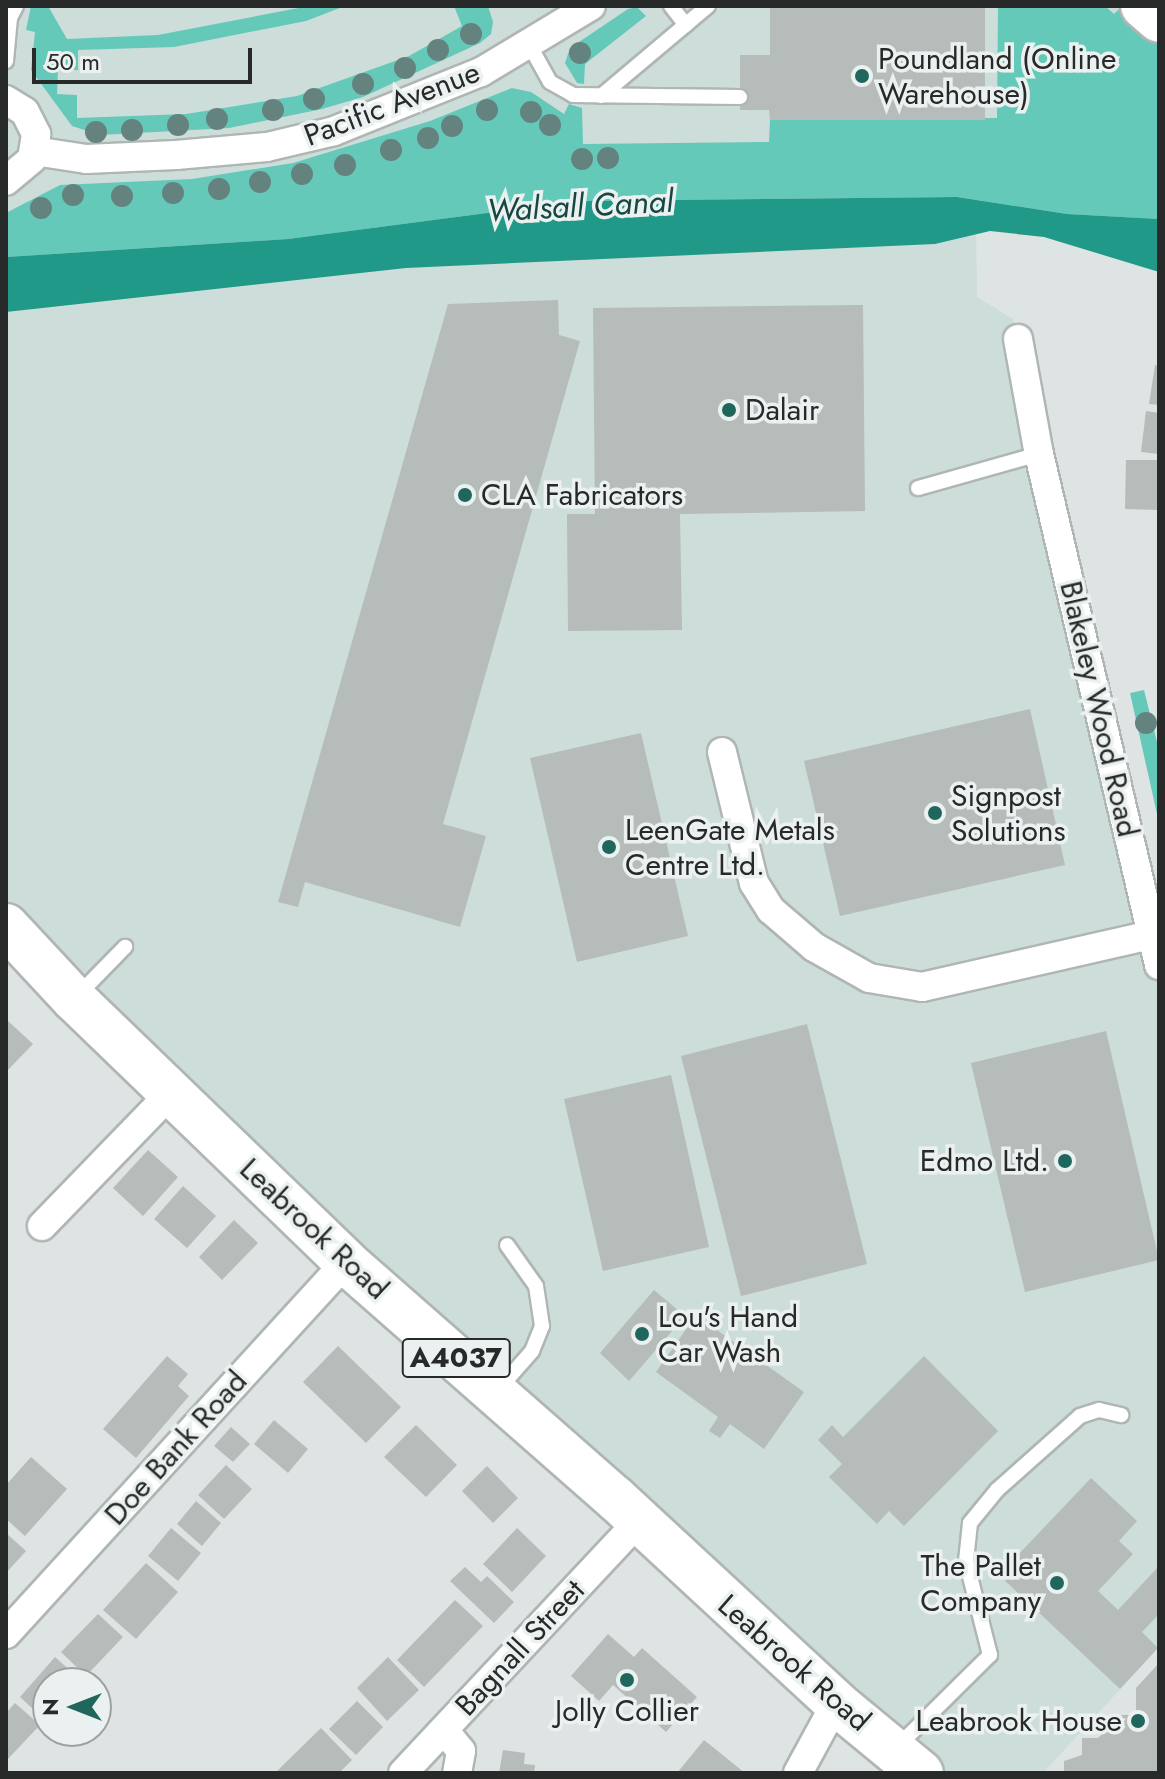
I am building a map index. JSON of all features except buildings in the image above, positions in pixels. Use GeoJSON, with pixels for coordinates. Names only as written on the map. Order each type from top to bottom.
{"type":"FeatureCollection","features":[{"type":"Feature","properties":{"kind":"main road","name":"Leabrook Road"},"geometry":{"type":"LineString","coordinates":[[11,943],[74,999],[346,1262],[836,1703],[907,1762]]}},
{"type":"Feature","properties":{"kind":"street","name":"Pacific Avenue"},"geometry":{"type":"LineString","coordinates":[[34,151],[86,159],[267,147],[334,131],[414,102],[530,46],[591,6]]}},
{"type":"Feature","properties":{"kind":"street"},"geometry":{"type":"LineString","coordinates":[[6,100],[32,122],[34,151],[24,169],[6,181]]}},
{"type":"Feature","properties":{"kind":"street","name":"Blakeley Wood Road"},"geometry":{"type":"LineString","coordinates":[[1018,339],[1039,454],[1156,934],[1159,965]]}},
{"type":"Feature","properties":{"kind":"street"},"geometry":{"type":"LineString","coordinates":[[722,752],[754,883],[771,910],[814,947],[869,978],[894,987],[922,987],[1156,934]]}},
{"type":"Feature","properties":{"kind":"street"},"geometry":{"type":"LineString","coordinates":[[42,1226],[171,1093]]}},
{"type":"Feature","properties":{"kind":"street","name":"Doe Bank Road"},"geometry":{"type":"LineString","coordinates":[[6,1634],[346,1262]]}},
{"type":"Feature","properties":{"kind":"street","name":"Bagnall Street"},"geometry":{"type":"LineString","coordinates":[[403,1773],[637,1523]]}},
{"type":"Feature","properties":{"kind":"street"},"geometry":{"type":"LineString","coordinates":[[798,1773],[836,1703]]}},
{"type":"Feature","properties":{"kind":"street"},"geometry":{"type":"LineString","coordinates":[[444,1730],[461,1751],[457,1773]]}},
{"type":"Feature","properties":{"kind":"lane"},"geometry":{"type":"LineString","coordinates":[[671,6],[686,25]]}},
{"type":"Feature","properties":{"kind":"lane"},"geometry":{"type":"LineString","coordinates":[[601,96],[708,6]]}},
{"type":"Feature","properties":{"kind":"lane"},"geometry":{"type":"LineString","coordinates":[[6,61],[11,11]]}},
{"type":"Feature","properties":{"kind":"lane"},"geometry":{"type":"LineString","coordinates":[[530,46],[545,75],[563,93],[740,97]]}},
{"type":"Feature","properties":{"kind":"lane"},"geometry":{"type":"LineString","coordinates":[[918,488],[1039,454]]}},
{"type":"Feature","properties":{"kind":"lane"},"geometry":{"type":"LineString","coordinates":[[74,999],[125,947]]}},
{"type":"Feature","properties":{"kind":"lane"},"geometry":{"type":"LineString","coordinates":[[495,1393],[532,1351],[542,1326],[536,1286],[507,1245]]}},
{"type":"Feature","properties":{"kind":"lane"},"geometry":{"type":"LineString","coordinates":[[907,1762],[990,1655],[966,1561],[970,1523],[997,1490],[1080,1416],[1099,1410],[1121,1415]]}},
{"type":"Feature","properties":{"kind":"shaded area"},"geometry":{"type":"Polygon","coordinates":[[[6,6],[1159,6],[1159,242],[976,225],[977,297],[1013,319],[1159,965],[1159,1647],[1043,1773],[921,1773],[6,926],[6,6]]]}},
{"type":"Feature","properties":{"kind":"shaded area"},"geometry":{"type":"Polygon","coordinates":[[[31,6],[48,6],[67,39],[158,35],[309,6],[345,6],[306,21],[174,47],[78,50],[78,70],[58,70],[57,94],[77,95],[77,118],[186,114],[297,96],[409,56],[462,26],[454,6],[488,6],[493,22],[491,34],[480,43],[363,97],[322,109],[229,128],[100,135],[72,126],[31,70],[35,32],[26,30],[31,6]]]}},
{"type":"Feature","properties":{"kind":"shaded area"},"geometry":{"type":"Polygon","coordinates":[[[998,6],[1105,6],[1114,14],[1121,7],[1148,29],[1159,48],[1159,219],[1067,214],[957,197],[579,201],[288,239],[6,257],[6,213],[60,185],[192,179],[293,163],[430,121],[512,88],[531,92],[564,114],[569,104],[582,108],[583,144],[769,142],[770,120],[997,118],[998,6]]]}},
{"type":"Feature","properties":{"kind":"shaded area"},"geometry":{"type":"Polygon","coordinates":[[[637,7],[646,16],[585,64],[584,84],[577,83],[565,63],[570,48],[628,9],[637,7]]]}},
{"type":"Feature","properties":{"kind":"shaded area"},"geometry":{"type":"Polygon","coordinates":[[[1144,690],[1159,750],[1159,823],[1130,693],[1144,690]]]}},
{"type":"Feature","properties":{"kind":"water","name":"Walsall Canal"},"geometry":{"type":"Polygon","coordinates":[[[957,197],[1067,214],[1159,219],[1159,272],[1044,237],[990,231],[935,244],[406,268],[6,312],[6,257],[288,239],[579,201],[957,197]]]}},
{"type":"Feature","properties":{"kind":"place","name":"Poundland (Online Warehouse)"},"geometry":{"type":"Point","coordinates":[862,76]}},
{"type":"Feature","properties":{"kind":"place","name":"Dalair"},"geometry":{"type":"Point","coordinates":[729,410]}},
{"type":"Feature","properties":{"kind":"place","name":"CLA Fabricators"},"geometry":{"type":"Point","coordinates":[465,495]}},
{"type":"Feature","properties":{"kind":"place","name":"Signpost Solutions"},"geometry":{"type":"Point","coordinates":[935,813]}},
{"type":"Feature","properties":{"kind":"place","name":"LeenGate Metals Centre Ltd."},"geometry":{"type":"Point","coordinates":[609,847]}},
{"type":"Feature","properties":{"kind":"place","name":"Edmo Ltd."},"geometry":{"type":"Point","coordinates":[1065,1161]}},
{"type":"Feature","properties":{"kind":"place","name":"Lou's Hand Car Wash"},"geometry":{"type":"Point","coordinates":[642,1334]}},
{"type":"Feature","properties":{"kind":"place","name":"The Pallet Company"},"geometry":{"type":"Point","coordinates":[1057,1583]}},
{"type":"Feature","properties":{"kind":"place","name":"Jolly Collier"},"geometry":{"type":"Point","coordinates":[627,1680]}},
{"type":"Feature","properties":{"kind":"place","name":"Leabrook House"},"geometry":{"type":"Point","coordinates":[1138,1721]}}]}
